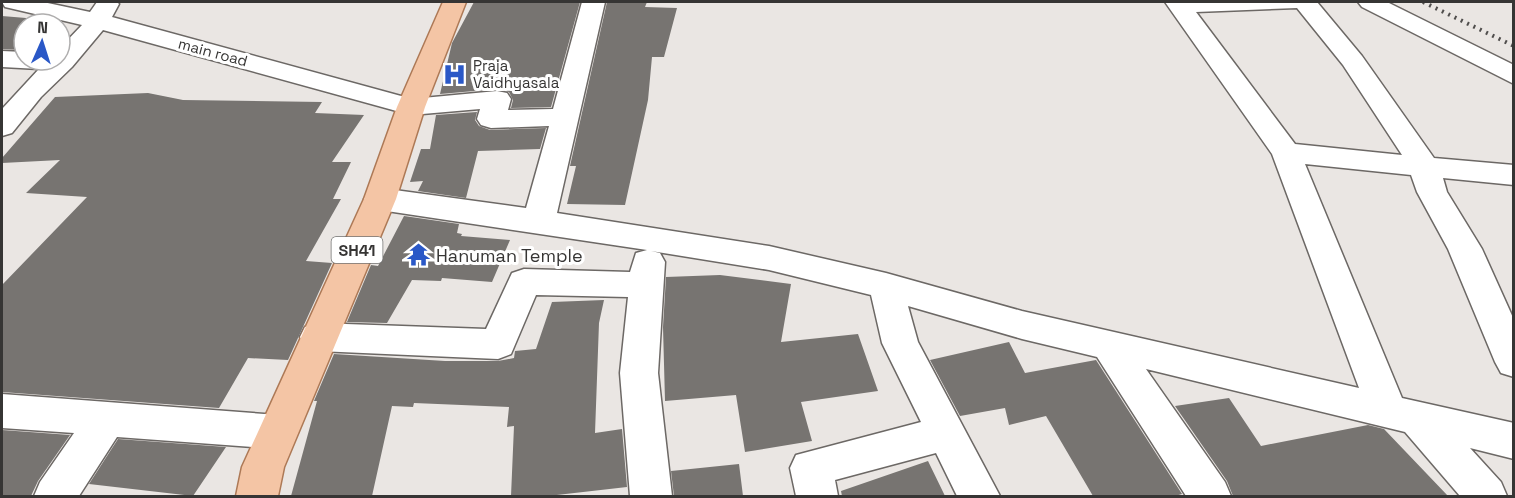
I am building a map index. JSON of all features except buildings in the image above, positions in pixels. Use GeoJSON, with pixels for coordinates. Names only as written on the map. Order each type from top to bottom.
{"type":"FeatureCollection","features":[{"type":"Feature","properties":{"kind":"main road","name":"SH41"},"geometry":{"type":"LineString","coordinates":[[257,496],[263,467],[380,199],[411,106],[443,33],[453,2]]}},
{"type":"Feature","properties":{"kind":"street","name":"main road"},"geometry":{"type":"LineString","coordinates":[[13,2],[104,11],[411,106],[497,99],[491,119],[564,117]]}},
{"type":"Feature","properties":{"kind":"street"},"geometry":{"type":"LineString","coordinates":[[539,221],[594,2]]}},
{"type":"Feature","properties":{"kind":"street"},"geometry":{"type":"LineString","coordinates":[[1179,3],[1292,2]]}},
{"type":"Feature","properties":{"kind":"street"},"geometry":{"type":"LineString","coordinates":[[1305,2],[1353,61],[1423,164],[1432,192],[1464,249],[1514,362]]}},
{"type":"Feature","properties":{"kind":"street"},"geometry":{"type":"LineString","coordinates":[[1370,2],[1514,76]]}},
{"type":"Feature","properties":{"kind":"street"},"geometry":{"type":"LineString","coordinates":[[1179,3],[1286,153],[1403,415],[1486,496]]}},
{"type":"Feature","properties":{"kind":"street"},"geometry":{"type":"LineString","coordinates":[[72,51],[104,11]]}},
{"type":"Feature","properties":{"kind":"street"},"geometry":{"type":"LineString","coordinates":[[2,126],[32,91],[52,72]]}},
{"type":"Feature","properties":{"kind":"street"},"geometry":{"type":"LineString","coordinates":[[1286,153],[1514,174]]}},
{"type":"Feature","properties":{"kind":"street"},"geometry":{"type":"LineString","coordinates":[[380,199],[539,221],[769,258],[886,286],[1109,346],[1514,441]]}},
{"type":"Feature","properties":{"kind":"street"},"geometry":{"type":"LineString","coordinates":[[651,496],[639,373],[645,285],[652,239]]}},
{"type":"Feature","properties":{"kind":"street"},"geometry":{"type":"LineString","coordinates":[[318,337],[498,344],[524,282],[645,285]]}},
{"type":"Feature","properties":{"kind":"street"},"geometry":{"type":"LineString","coordinates":[[886,286],[900,343],[979,496]]}},
{"type":"Feature","properties":{"kind":"street"},"geometry":{"type":"LineString","coordinates":[[1109,346],[1210,496]]}},
{"type":"Feature","properties":{"kind":"street"},"geometry":{"type":"LineString","coordinates":[[2,411],[278,432]]}},
{"type":"Feature","properties":{"kind":"street"},"geometry":{"type":"LineString","coordinates":[[56,496],[107,419]]}},
{"type":"Feature","properties":{"kind":"street"},"geometry":{"type":"LineString","coordinates":[[817,496],[810,468],[946,433]]}},
{"type":"Feature","properties":{"kind":"railway"},"geometry":{"type":"LineString","coordinates":[[1423,2],[1514,46]]}},
{"type":"Feature","properties":{"kind":"place","name":"Praja Vaidhyasala"},"geometry":{"type":"Point","coordinates":[455,74]}},
{"type":"Feature","properties":{"kind":"place","name":"Hanuman Temple"},"geometry":{"type":"Point","coordinates":[418,255]}}]}
